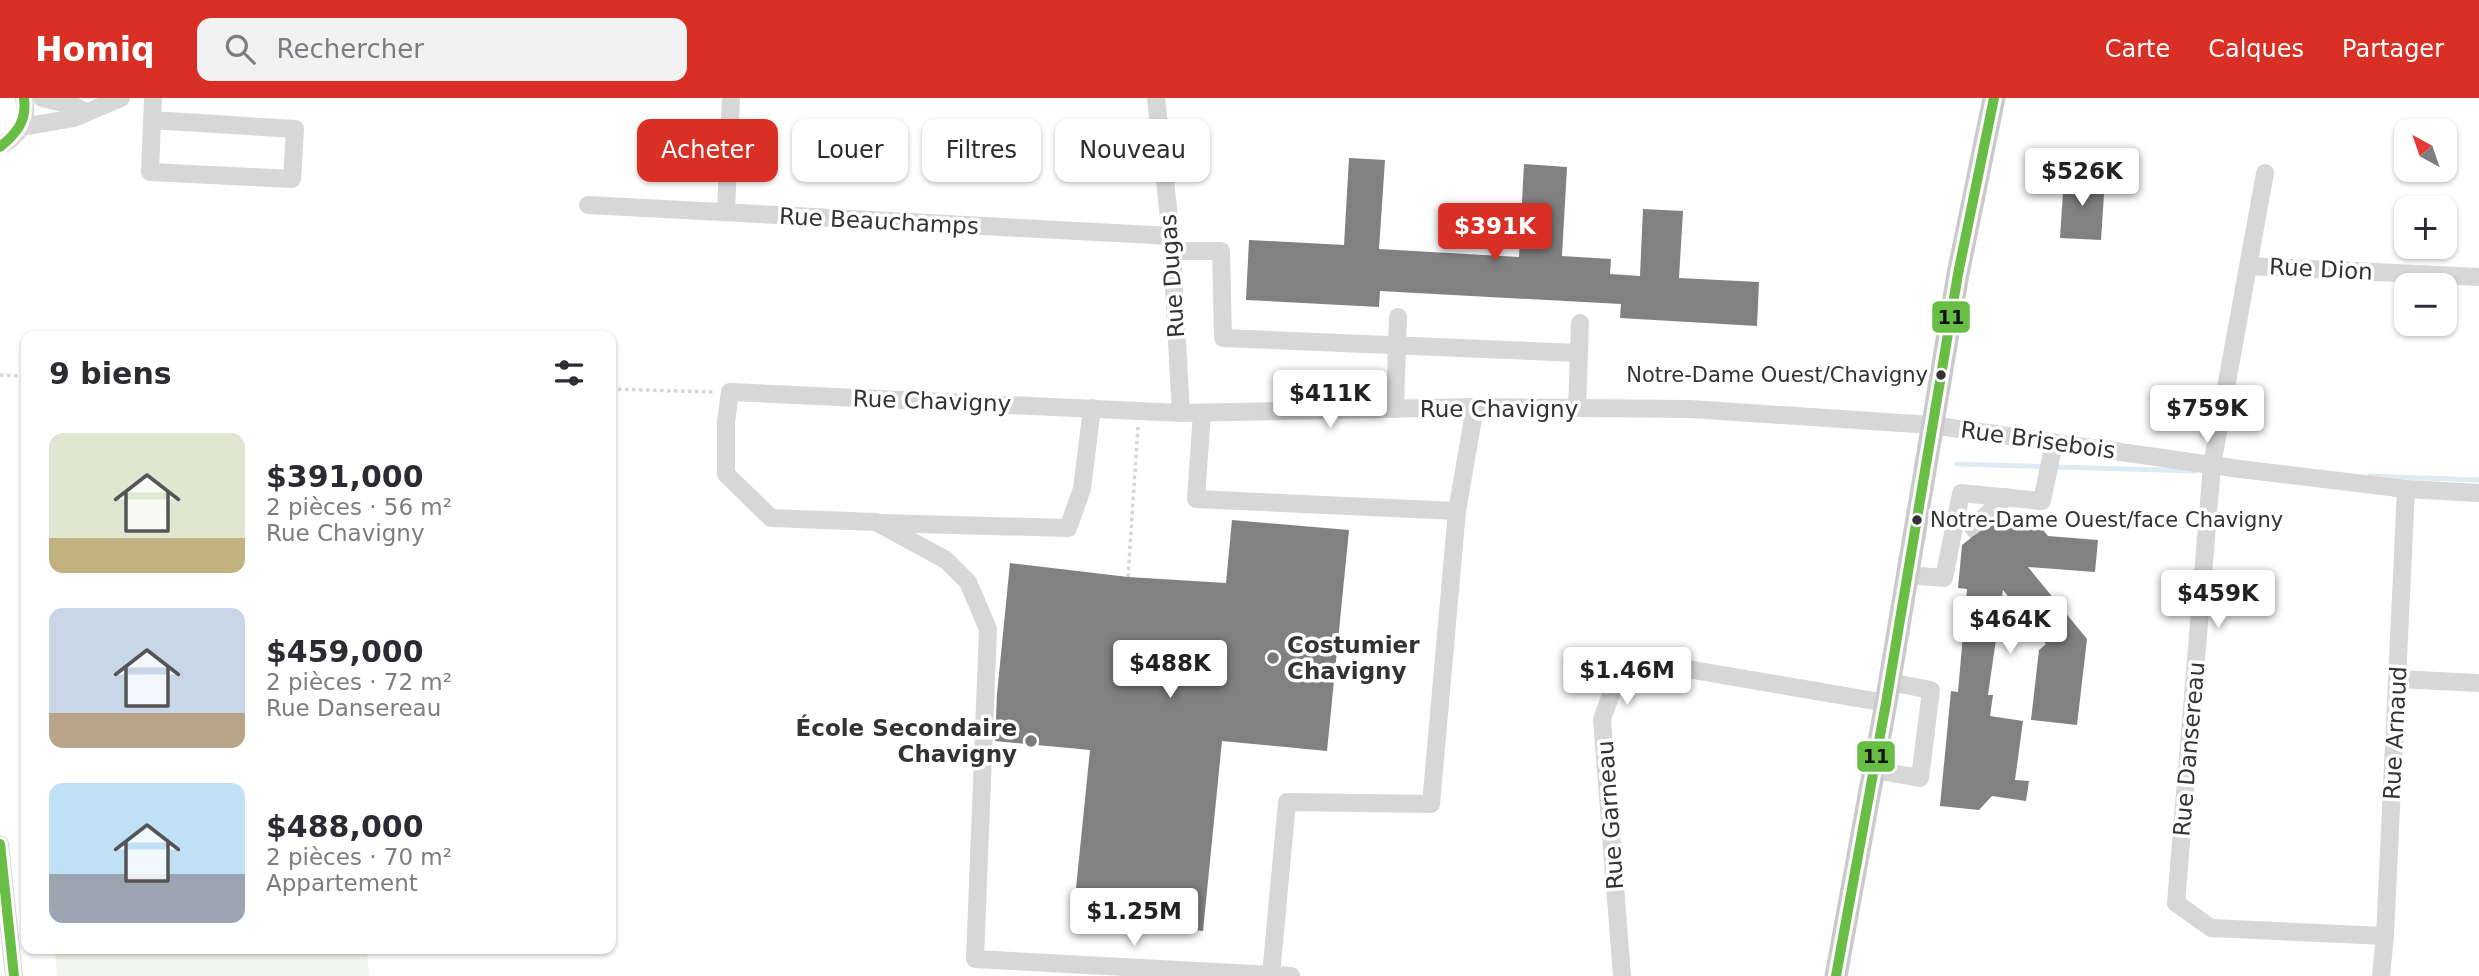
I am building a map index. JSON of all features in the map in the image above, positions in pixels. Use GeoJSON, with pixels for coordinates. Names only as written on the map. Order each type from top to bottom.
{"type":"FeatureCollection","features":[{"type":"Feature","properties":{"kind":"main road"},"geometry":{"type":"LineString","coordinates":[[1836,976],[1888,693],[1963,246],[1994,98]]}},
{"type":"Feature","properties":{"kind":"street"},"geometry":{"type":"LineString","coordinates":[[0,146],[22,127],[26,113],[24,98]]}},
{"type":"Feature","properties":{"kind":"street"},"geometry":{"type":"LineString","coordinates":[[41,98],[72,105],[86,112]]}},
{"type":"Feature","properties":{"kind":"street"},"geometry":{"type":"LineString","coordinates":[[22,127],[74,118],[121,98]]}},
{"type":"Feature","properties":{"kind":"street"},"geometry":{"type":"LineString","coordinates":[[152,120],[295,129],[292,179],[150,172],[152,120],[153,98]]}},
{"type":"Feature","properties":{"kind":"street"},"geometry":{"type":"LineString","coordinates":[[726,212],[731,98]]}},
{"type":"Feature","properties":{"kind":"street","name":"Rue Dugas"},"geometry":{"type":"LineString","coordinates":[[1156,98],[1171,244],[1181,413]]}},
{"type":"Feature","properties":{"kind":"street","name":"Rue Dansereau"},"geometry":{"type":"LineString","coordinates":[[2265,173],[2211,465],[2176,903],[2211,928],[2385,936]]}},
{"type":"Feature","properties":{"kind":"street","name":"Rue Beauchamps"},"geometry":{"type":"LineString","coordinates":[[588,205],[726,212],[1171,244],[1221,251],[1223,338],[1397,346]]}},
{"type":"Feature","properties":{"kind":"street","name":"Rue Dion"},"geometry":{"type":"LineString","coordinates":[[2248,266],[2479,277]]}},
{"type":"Feature","properties":{"kind":"street"},"geometry":{"type":"LineString","coordinates":[[1395,409],[1398,317]]}},
{"type":"Feature","properties":{"kind":"street"},"geometry":{"type":"LineString","coordinates":[[1577,408],[1580,324]]}},
{"type":"Feature","properties":{"kind":"street"},"geometry":{"type":"LineString","coordinates":[[1397,346],[1579,353]]}},
{"type":"Feature","properties":{"kind":"street"},"geometry":{"type":"LineString","coordinates":[[730,392],[726,422],[726,474],[771,518],[876,523],[1068,528],[1082,489],[1092,408]]}},
{"type":"Feature","properties":{"kind":"street","name":"Rue Chavigny"},"geometry":{"type":"LineString","coordinates":[[730,392],[1181,413],[1475,407],[1690,409],[1931,425]]}},
{"type":"Feature","properties":{"kind":"street"},"geometry":{"type":"LineString","coordinates":[[876,523],[946,560],[968,582],[988,629],[975,959],[1284,976],[1287,802],[1431,804],[1457,511],[1475,407]]}},
{"type":"Feature","properties":{"kind":"street"},"geometry":{"type":"LineString","coordinates":[[1202,413],[1196,499],[1457,511]]}},
{"type":"Feature","properties":{"kind":"street","name":"Rue Brisebois"},"geometry":{"type":"LineString","coordinates":[[1931,425],[2211,465],[2406,489],[2479,493]]}},
{"type":"Feature","properties":{"kind":"street"},"geometry":{"type":"LineString","coordinates":[[1907,575],[1944,578],[1958,534],[1961,493],[2042,501],[2054,443]]}},
{"type":"Feature","properties":{"kind":"street","name":"Rue Arnaud"},"geometry":{"type":"LineString","coordinates":[[2381,976],[2406,489]]}},
{"type":"Feature","properties":{"kind":"street"},"geometry":{"type":"LineString","coordinates":[[1982,519],[2006,498]]}},
{"type":"Feature","properties":{"kind":"street","name":"Rue Garneau"},"geometry":{"type":"LineString","coordinates":[[1622,976],[1602,719],[1614,686],[1639,666],[1670,666],[1888,693],[1931,690],[1920,778],[1874,770]]}},
{"type":"Feature","properties":{"kind":"street"},"geometry":{"type":"LineString","coordinates":[[2398,679],[2479,683]]}},
{"type":"Feature","properties":{"kind":"street"},"geometry":{"type":"LineString","coordinates":[[0,844],[14,976]]}},
{"type":"Feature","properties":{"kind":"path"},"geometry":{"type":"LineString","coordinates":[[0,375],[21,376]]}},
{"type":"Feature","properties":{"kind":"path"},"geometry":{"type":"LineString","coordinates":[[616,390],[730,392]]}},
{"type":"Feature","properties":{"kind":"path"},"geometry":{"type":"LineString","coordinates":[[1128,577],[1139,410]]}},
{"type":"Feature","properties":{"kind":"shaded area"},"geometry":{"type":"Polygon","coordinates":[[[55,954],[367,954],[369,976],[57,976],[55,954]]]}},
{"type":"Feature","properties":{"kind":"building"},"geometry":{"type":"Polygon","coordinates":[[[1349,158],[1385,160],[1379,249],[1519,257],[1524,164],[1567,167],[1562,256],[1611,259],[1610,274],[1640,276],[1643,209],[1683,211],[1679,278],[1759,282],[1757,326],[1620,318],[1621,304],[1380,291],[1379,307],[1246,300],[1249,240],[1344,245],[1349,158]]]}},
{"type":"Feature","properties":{"kind":"building"},"geometry":{"type":"Polygon","coordinates":[[[2064,177],[2105,179],[2101,240],[2060,238],[2064,177]]]}},
{"type":"Feature","properties":{"kind":"building"},"geometry":{"type":"Polygon","coordinates":[[[1971,519],[1973,526],[1979,530],[1989,528],[1998,520],[2038,524],[2048,536],[2098,540],[2095,572],[2028,567],[2087,639],[2077,725],[2031,720],[2039,650],[2046,644],[2003,590],[1988,695],[1993,695],[1990,716],[2023,721],[2015,780],[2029,781],[2026,801],[1992,796],[1979,810],[1940,806],[1951,691],[1958,692],[1967,589],[1958,588],[1962,545],[1971,538],[1965,531],[1967,522],[1971,519]]]}},
{"type":"Feature","properties":{"kind":"building","name":"École Secondaire Chavigny"},"geometry":{"type":"Polygon","coordinates":[[[1232,520],[1349,530],[1327,751],[1222,741],[1203,931],[1073,918],[1090,750],[995,741],[1010,563],[1128,577],[1226,583],[1232,520]]]}},
{"type":"Feature","properties":{"kind":"waterway"},"geometry":{"type":"LineString","coordinates":[[1957,464],[2196,471]]}},
{"type":"Feature","properties":{"kind":"waterway"},"geometry":{"type":"LineString","coordinates":[[2370,476],[2479,480]]}},
{"type":"Feature","properties":{"kind":"tunnel"},"geometry":{"type":"LineString","coordinates":[[1965,531],[1982,519]]}},
{"type":"Feature","properties":{"kind":"transit line","name":"11"},"geometry":{"type":"LineString","coordinates":[[0,147],[11,137],[22,120],[24,98]]}},
{"type":"Feature","properties":{"kind":"transit line","name":"11"},"geometry":{"type":"LineString","coordinates":[[1836,976],[1886,703],[1958,274],[1994,98]]}},
{"type":"Feature","properties":{"kind":"transit line","name":"11"},"geometry":{"type":"LineString","coordinates":[[0,844],[14,976]]}},
{"type":"Feature","properties":{"kind":"place","name":"Notre-Dame Ouest/Chavigny"},"geometry":{"type":"Point","coordinates":[1941,375]}},
{"type":"Feature","properties":{"kind":"place","name":"Notre-Dame Ouest/face Chavigny"},"geometry":{"type":"Point","coordinates":[1917,520]}},
{"type":"Feature","properties":{"kind":"place","name":"Costumier Chavigny"},"geometry":{"type":"Point","coordinates":[1273,658]}},
{"type":"Feature","properties":{"kind":"place","name":"École Secondaire Chavigny"},"geometry":{"type":"Point","coordinates":[1031,741]}}]}
